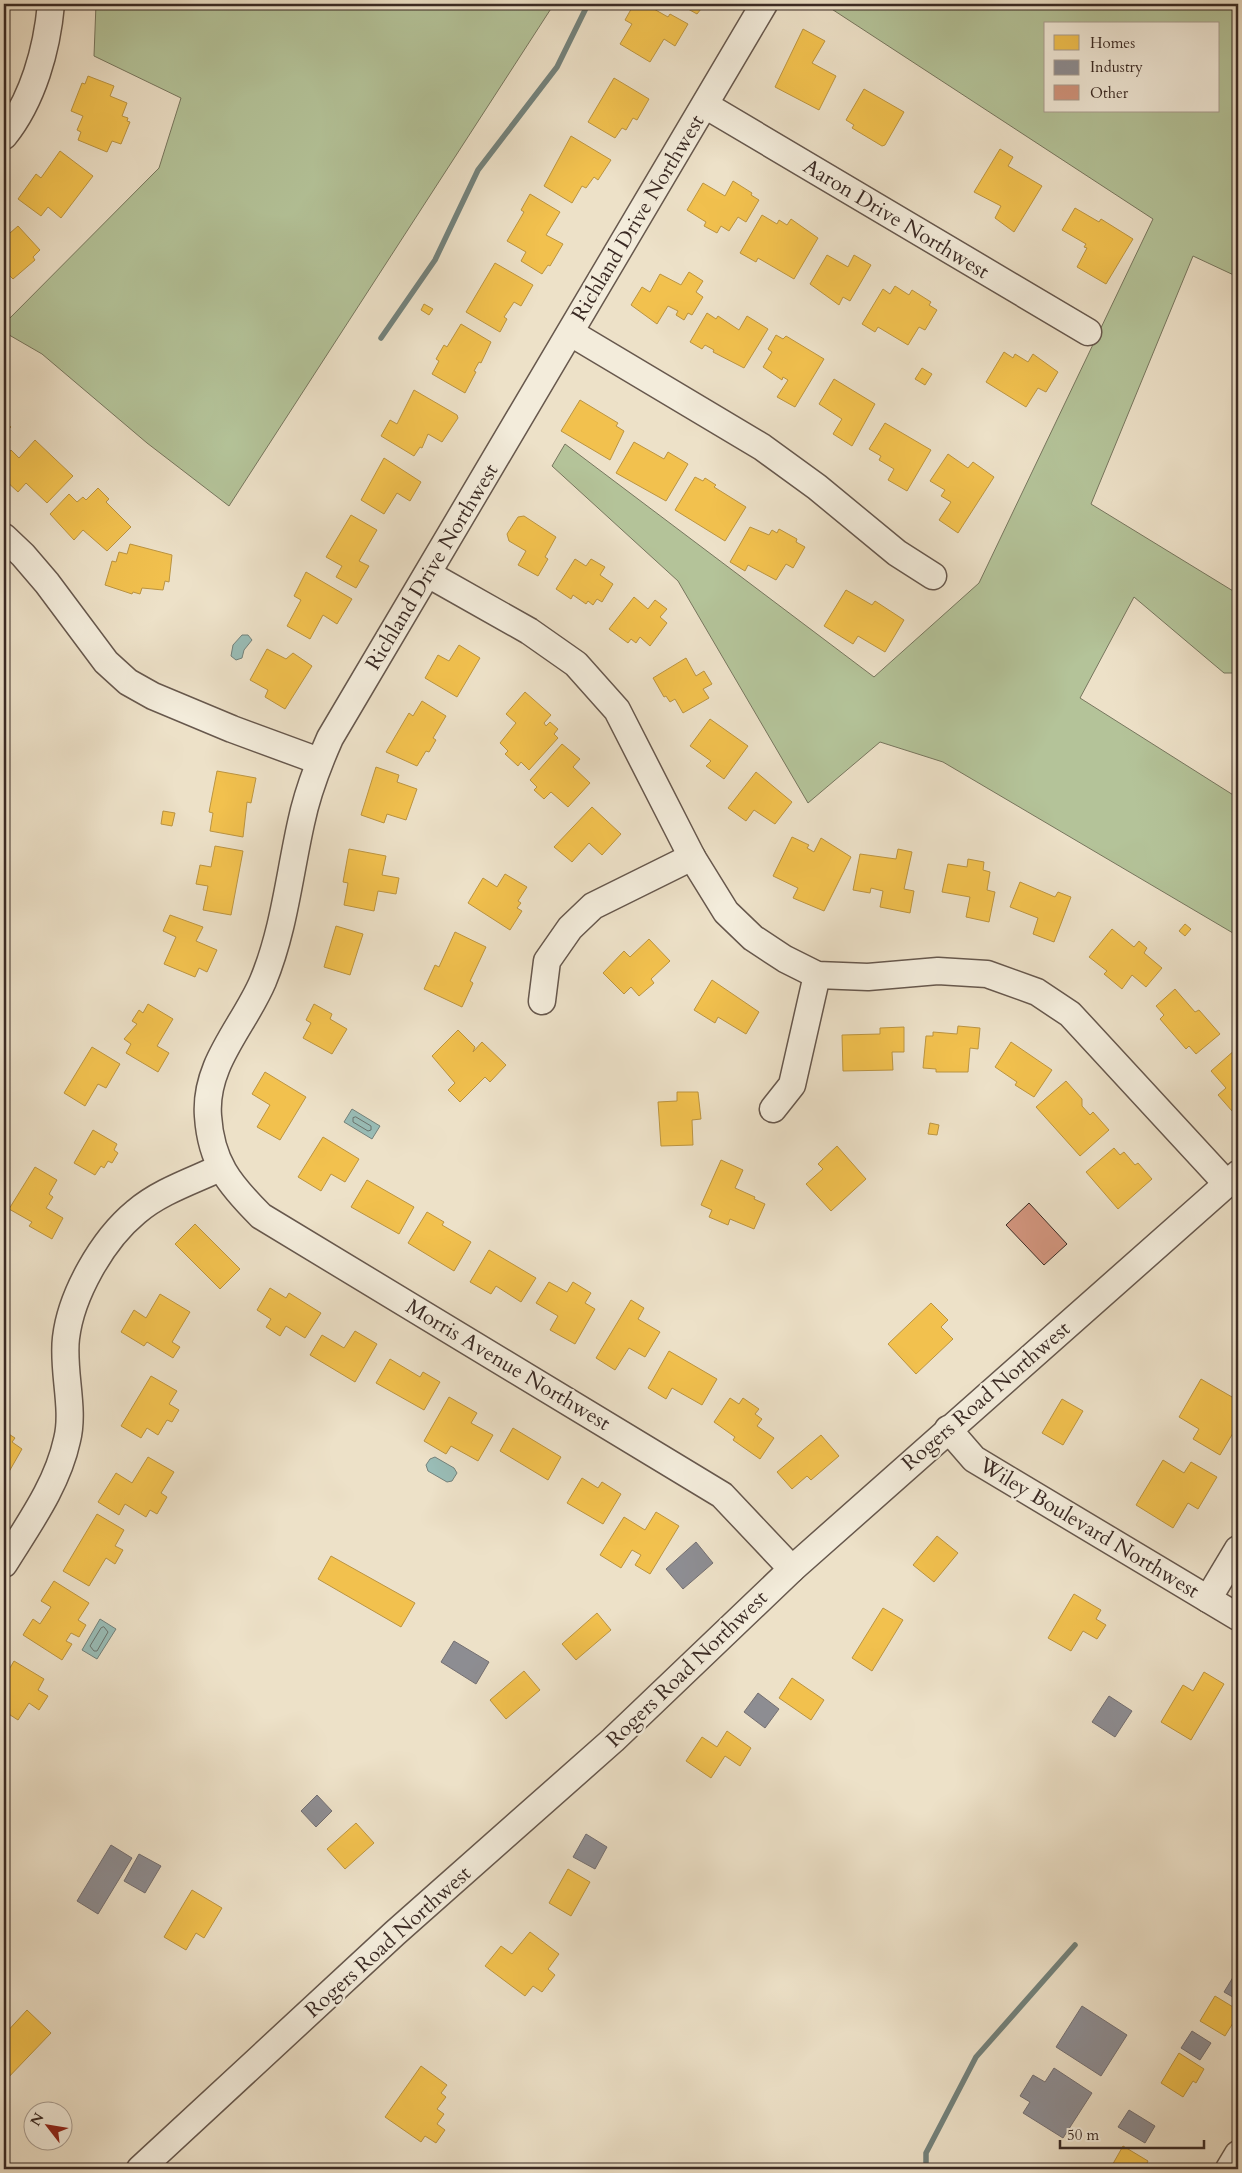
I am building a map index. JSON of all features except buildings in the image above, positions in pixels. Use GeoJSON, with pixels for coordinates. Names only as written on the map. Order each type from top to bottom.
{"type":"FeatureCollection","features":[{"type":"Feature","properties":{"kind":"street"},"geometry":{"type":"LineString","coordinates":[[4,136],[24,104],[37,73],[46,45],[51,4]]}},
{"type":"Feature","properties":{"kind":"street","name":"Richland Drive Northwest"},"geometry":{"type":"LineString","coordinates":[[220,1168],[212,1142],[208,1114],[210,1086],[220,1057],[262,982],[273,952],[283,919],[301,823],[319,761],[330,738],[764,4]]}},
{"type":"Feature","properties":{"kind":"street","name":"Aaron Drive Northwest"},"geometry":{"type":"LineString","coordinates":[[705,105],[1088,332]]}},
{"type":"Feature","properties":{"kind":"street"},"geometry":{"type":"LineString","coordinates":[[571,332],[762,447],[897,553],[933,576]]}},
{"type":"Feature","properties":{"kind":"street"},"geometry":{"type":"LineString","coordinates":[[4,538],[23,555],[47,583],[106,662],[128,682],[153,696],[232,729],[319,761]]}},
{"type":"Feature","properties":{"kind":"street"},"geometry":{"type":"LineString","coordinates":[[428,574],[530,631],[576,664],[617,710],[692,857],[726,912],[753,938],[785,959],[817,975],[868,977],[938,971],[987,974],[1037,992],[1070,1014],[1232,1179]]}},
{"type":"Feature","properties":{"kind":"street"},"geometry":{"type":"LineString","coordinates":[[542,1001],[547,961],[570,928],[593,906],[692,857]]}},
{"type":"Feature","properties":{"kind":"street"},"geometry":{"type":"LineString","coordinates":[[773,1109],[792,1085],[817,975]]}},
{"type":"Feature","properties":{"kind":"street"},"geometry":{"type":"LineString","coordinates":[[6,1555],[54,1483],[68,1439],[66,1339],[76,1294],[110,1239],[136,1211],[169,1191],[220,1168]]}},
{"type":"Feature","properties":{"kind":"street","name":"Morris Avenue Northwest"},"geometry":{"type":"LineString","coordinates":[[220,1168],[239,1195],[260,1216],[722,1495],[792,1568]]}},
{"type":"Feature","properties":{"kind":"street","name":"Rogers Road Northwest"},"geometry":{"type":"LineString","coordinates":[[140,2169],[395,1933],[613,1740],[792,1568],[1232,1179]]}},
{"type":"Feature","properties":{"kind":"street","name":"Wiley Boulevard Northwest"},"geometry":{"type":"LineString","coordinates":[[948,1429],[974,1459],[1238,1617]]}},
{"type":"Feature","properties":{"kind":"street"},"geometry":{"type":"LineString","coordinates":[[1208,1599],[1238,1549]]}},
{"type":"Feature","properties":{"kind":"street"},"geometry":{"type":"LineString","coordinates":[[1229,2169],[1238,2154]]}},
{"type":"Feature","properties":{"kind":"green space"},"geometry":{"type":"Polygon","coordinates":[[[96,4],[554,4],[229,506],[147,443],[42,354],[4,332],[4,324],[159,168],[181,98],[94,56],[96,4]]]}},
{"type":"Feature","properties":{"kind":"green space"},"geometry":{"type":"Polygon","coordinates":[[[824,4],[1238,4],[1238,277],[1193,256],[1091,504],[1238,594],[1238,673],[1224,673],[1134,597],[1080,698],[1238,798],[1238,936],[943,762],[880,742],[808,803],[678,581],[552,466],[565,444],[874,677],[979,583],[1153,219],[824,4]]]}},
{"type":"Feature","properties":{"kind":"water"},"geometry":{"type":"Polygon","coordinates":[[[242,635],[248,635],[252,640],[244,650],[242,658],[236,660],[231,656],[233,645],[242,635]]]}},
{"type":"Feature","properties":{"kind":"water"},"geometry":{"type":"Polygon","coordinates":[[[352,1109],[380,1126],[372,1139],[344,1122],[352,1109]]]}},
{"type":"Feature","properties":{"kind":"water"},"geometry":{"type":"Polygon","coordinates":[[[435,1457],[454,1468],[457,1473],[452,1481],[447,1482],[428,1471],[426,1465],[430,1459],[435,1457]]]}},
{"type":"Feature","properties":{"kind":"water"},"geometry":{"type":"Polygon","coordinates":[[[100,1619],[116,1629],[97,1659],[82,1650],[100,1619]]]}},
{"type":"Feature","properties":{"kind":"waterway"},"geometry":{"type":"LineString","coordinates":[[381,338],[435,260],[478,170],[557,67],[588,4]]}},
{"type":"Feature","properties":{"kind":"waterway"},"geometry":{"type":"LineString","coordinates":[[926,2169],[926,2153],[976,2057],[1075,1945]]}}]}
